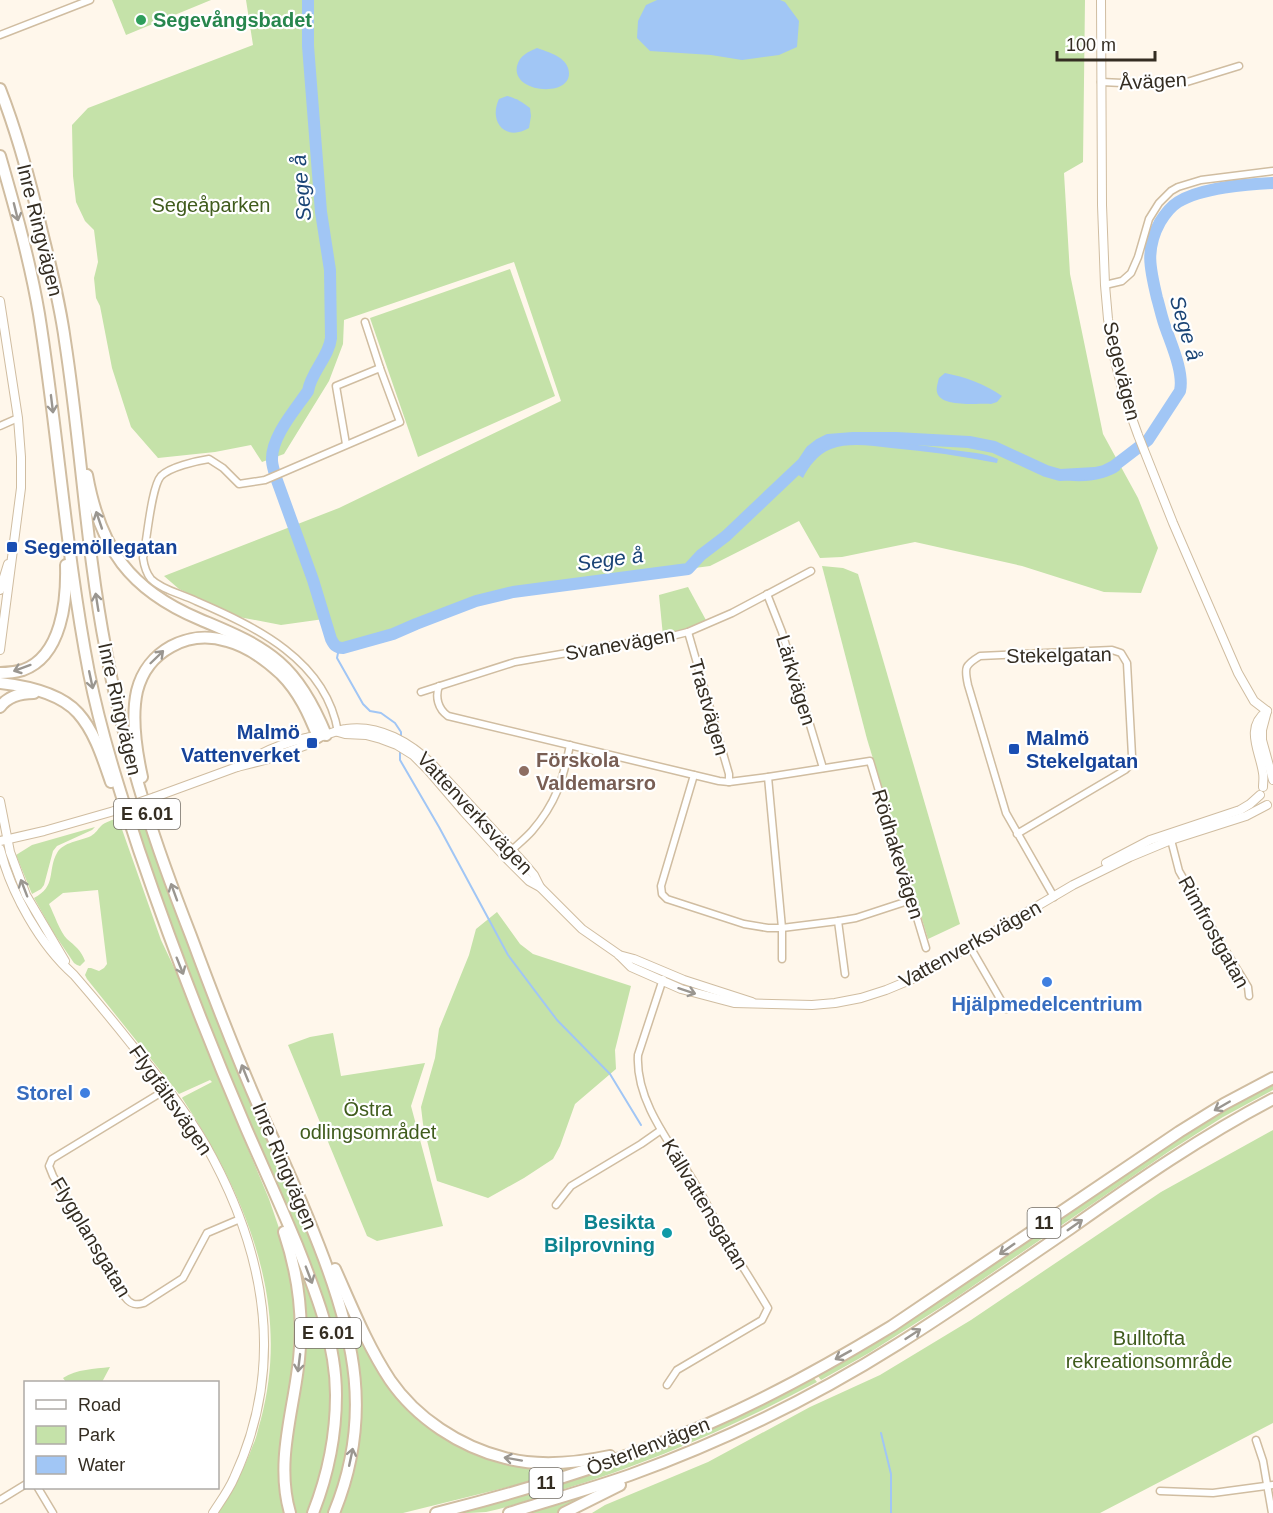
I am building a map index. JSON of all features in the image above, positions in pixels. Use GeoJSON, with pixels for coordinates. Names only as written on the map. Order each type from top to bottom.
{"type":"FeatureCollection","features":[{"type":"Feature","properties":{"kind":"highway","name":"Inre Ringvägen"},"geometry":{"type":"LineString","coordinates":[[0,89],[31,188],[52,272],[65,339],[91,563],[105,649],[133,766],[147,814],[207,979],[258,1106],[293,1181],[336,1293],[348,1333],[354,1363],[356,1410],[352,1453],[342,1493],[334,1513]]}},
{"type":"Feature","properties":{"kind":"highway","name":"Inre Ringvägen"},"geometry":{"type":"LineString","coordinates":[[0,156],[20,228],[38,311],[78,610],[99,715],[128,815],[165,928],[228,1086],[309,1275],[325,1322],[333,1356],[336,1393],[335,1429],[330,1463],[314,1512]]}},
{"type":"Feature","properties":{"kind":"highway"},"geometry":{"type":"LineString","coordinates":[[65,339],[76,388],[85,461],[93,502],[103,531],[116,557],[152,594],[178,610],[248,641],[281,663],[303,690],[318,717],[322,736]]}},
{"type":"Feature","properties":{"kind":"highway"},"geometry":{"type":"LineString","coordinates":[[0,673],[30,667],[45,654],[57,635],[66,592],[64,502]]}},
{"type":"Feature","properties":{"kind":"highway"},"geometry":{"type":"LineString","coordinates":[[161,853],[141,769],[135,720],[138,689],[142,678],[149,664],[162,651],[176,643],[202,638],[218,639],[240,646],[282,675],[303,703],[322,736]]}},
{"type":"Feature","properties":{"kind":"highway"},"geometry":{"type":"LineString","coordinates":[[0,683],[27,688],[61,700],[78,713],[86,723],[100,752],[144,879],[165,928]]}},
{"type":"Feature","properties":{"kind":"highway"},"geometry":{"type":"LineString","coordinates":[[0,708],[8,699],[26,693],[49,695]]}},
{"type":"Feature","properties":{"kind":"highway","name":"Österlenvägen"},"geometry":{"type":"LineString","coordinates":[[436,1513],[557,1480],[654,1446],[710,1423],[817,1370],[920,1307],[1179,1132],[1224,1104],[1273,1078]]}},
{"type":"Feature","properties":{"kind":"highway","name":"Österlenvägen"},"geometry":{"type":"LineString","coordinates":[[509,1513],[630,1475],[686,1453],[764,1419],[827,1386],[897,1345],[963,1302],[1190,1147],[1273,1099]]}},
{"type":"Feature","properties":{"kind":"highway"},"geometry":{"type":"LineString","coordinates":[[261,1164],[291,1253],[297,1275],[300,1301],[300,1357],[285,1445],[284,1468],[290,1512]]}},
{"type":"Feature","properties":{"kind":"highway"},"geometry":{"type":"LineString","coordinates":[[293,1181],[363,1334],[390,1380],[404,1397],[437,1426],[460,1441],[482,1450],[526,1462],[553,1463],[595,1459],[654,1446]]}},
{"type":"Feature","properties":{"kind":"highway"},"geometry":{"type":"LineString","coordinates":[[564,1513],[609,1489],[764,1419]]}},
{"type":"Feature","properties":{"kind":"street"},"geometry":{"type":"LineString","coordinates":[[0,35],[90,0]]}},
{"type":"Feature","properties":{"kind":"street","name":"Segevägen"},"geometry":{"type":"LineString","coordinates":[[1101,0],[1102,204],[1105,285],[1115,361],[1138,435],[1177,533],[1238,673],[1254,701],[1270,708]]}},
{"type":"Feature","properties":{"kind":"street","name":"Åvägen"},"geometry":{"type":"LineString","coordinates":[[1101,82],[1143,84],[1186,82],[1239,66]]}},
{"type":"Feature","properties":{"kind":"street"},"geometry":{"type":"LineString","coordinates":[[1105,285],[1122,281],[1131,273],[1149,219],[1159,203],[1171,191],[1201,180],[1273,171]]}},
{"type":"Feature","properties":{"kind":"street"},"geometry":{"type":"LineString","coordinates":[[0,301],[18,418],[21,457],[21,488],[3,602],[0,650]]}},
{"type":"Feature","properties":{"kind":"street"},"geometry":{"type":"LineString","coordinates":[[338,732],[336,718],[326,696],[292,654],[264,634],[150,578],[143,558],[155,491],[159,478],[167,472],[209,459],[224,468],[239,484],[266,480],[400,422],[365,322]]}},
{"type":"Feature","properties":{"kind":"street"},"geometry":{"type":"LineString","coordinates":[[346,444],[336,386],[380,368]]}},
{"type":"Feature","properties":{"kind":"street"},"geometry":{"type":"LineString","coordinates":[[0,426],[18,418]]}},
{"type":"Feature","properties":{"kind":"street"},"geometry":{"type":"LineString","coordinates":[[0,590],[12,551]]}},
{"type":"Feature","properties":{"kind":"street","name":"Svanevägen"},"geometry":{"type":"LineString","coordinates":[[421,692],[514,662],[619,644],[652,641],[688,632],[732,613],[811,571]]}},
{"type":"Feature","properties":{"kind":"street","name":"Lärkvägen"},"geometry":{"type":"LineString","coordinates":[[767,594],[782,632],[823,768]]}},
{"type":"Feature","properties":{"kind":"street","name":"Trastvägen"},"geometry":{"type":"LineString","coordinates":[[688,632],[729,774],[729,782]]}},
{"type":"Feature","properties":{"kind":"street","name":"Stekelgatan"},"geometry":{"type":"LineString","coordinates":[[1017,834],[1125,770],[1131,764],[1127,663],[1121,653],[1112,650],[980,656],[968,663],[965,671],[1006,813],[1017,834],[1046,880],[1054,897]]}},
{"type":"Feature","properties":{"kind":"street"},"geometry":{"type":"LineString","coordinates":[[439,686],[437,693],[440,707],[448,716],[694,775],[729,782],[823,768]]}},
{"type":"Feature","properties":{"kind":"street"},"geometry":{"type":"LineString","coordinates":[[1270,708],[1262,735],[1264,751],[1273,780]]}},
{"type":"Feature","properties":{"kind":"street"},"geometry":{"type":"LineString","coordinates":[[1270,708],[1260,716],[1255,733],[1263,772],[1261,791],[1263,803],[1270,806]]}},
{"type":"Feature","properties":{"kind":"street","name":"Vattenverksvägen"},"geometry":{"type":"LineString","coordinates":[[4,840],[114,811],[237,767],[265,760],[312,743],[322,736],[338,732],[398,742],[418,750],[512,850],[534,875],[540,887]]}},
{"type":"Feature","properties":{"kind":"street"},"geometry":{"type":"LineString","coordinates":[[505,857],[530,833],[552,805],[559,788],[570,745]]}},
{"type":"Feature","properties":{"kind":"street","name":"Vattenverksvägen"},"geometry":{"type":"LineString","coordinates":[[406,746],[505,857],[530,881],[540,887],[582,929],[618,954],[631,967],[662,981],[734,1004],[835,1003],[886,990],[915,978],[1073,885],[1130,856],[1170,836],[1240,810],[1250,804],[1261,791]]}},
{"type":"Feature","properties":{"kind":"street","name":"Rödhakevägen"},"geometry":{"type":"LineString","coordinates":[[823,768],[870,760],[926,948]]}},
{"type":"Feature","properties":{"kind":"street"},"geometry":{"type":"LineString","coordinates":[[694,775],[662,883],[662,894],[667,899],[744,924],[782,928],[856,918],[911,900]]}},
{"type":"Feature","properties":{"kind":"street"},"geometry":{"type":"LineString","coordinates":[[768,777],[782,928],[782,959]]}},
{"type":"Feature","properties":{"kind":"street"},"geometry":{"type":"LineString","coordinates":[[1261,791],[1269,784],[1273,785]]}},
{"type":"Feature","properties":{"kind":"street"},"geometry":{"type":"LineString","coordinates":[[0,801],[4,840]]}},
{"type":"Feature","properties":{"kind":"street","name":"Vattenverksvägen"},"geometry":{"type":"LineString","coordinates":[[1170,836],[1241,818],[1270,806]]}},
{"type":"Feature","properties":{"kind":"street","name":"Rimfrostgatan"},"geometry":{"type":"LineString","coordinates":[[1170,836],[1179,871],[1248,987],[1249,996]]}},
{"type":"Feature","properties":{"kind":"street","name":"Flygfältsvägen"},"geometry":{"type":"LineString","coordinates":[[4,840],[26,895],[74,975]]}},
{"type":"Feature","properties":{"kind":"street","name":"Flygfältsvägen"},"geometry":{"type":"LineString","coordinates":[[0,849],[19,900],[28,916],[63,965],[107,1013],[182,1108],[204,1142],[224,1181],[247,1237],[263,1307],[265,1350],[261,1393],[250,1438],[234,1480],[213,1513]]}},
{"type":"Feature","properties":{"kind":"street"},"geometry":{"type":"LineString","coordinates":[[838,921],[846,974]]}},
{"type":"Feature","properties":{"kind":"street"},"geometry":{"type":"LineString","coordinates":[[969,945],[1006,1009]]}},
{"type":"Feature","properties":{"kind":"street","name":"Vattenverksvägen"},"geometry":{"type":"LineString","coordinates":[[618,954],[700,986],[756,1004]]}},
{"type":"Feature","properties":{"kind":"street","name":"Källvattensgatan"},"geometry":{"type":"LineString","coordinates":[[665,973],[638,1055],[638,1066],[646,1099],[661,1130],[700,1191],[768,1308],[762,1320],[677,1370],[667,1385]]}},
{"type":"Feature","properties":{"kind":"street","name":"Flygplansgatan"},"geometry":{"type":"LineString","coordinates":[[167,1089],[55,1156],[50,1161],[53,1176],[124,1296],[128,1302],[133,1304],[144,1303],[183,1278],[207,1233],[240,1219]]}},
{"type":"Feature","properties":{"kind":"street"},"geometry":{"type":"LineString","coordinates":[[556,1205],[571,1186],[661,1130]]}},
{"type":"Feature","properties":{"kind":"street"},"geometry":{"type":"LineString","coordinates":[[1256,1440],[1270,1485],[1272,1513]]}},
{"type":"Feature","properties":{"kind":"street"},"geometry":{"type":"LineString","coordinates":[[0,1500],[24,1485]]}},
{"type":"Feature","properties":{"kind":"street"},"geometry":{"type":"LineString","coordinates":[[1160,1491],[1213,1493],[1270,1485]]}},
{"type":"Feature","properties":{"kind":"street"},"geometry":{"type":"LineString","coordinates":[[39,1489],[53,1513]]}},
{"type":"Feature","properties":{"kind":"green space","name":"Segevångsbadet"},"geometry":{"type":"Polygon","coordinates":[[[112,0],[211,0],[126,35],[112,0]]]}},
{"type":"Feature","properties":{"kind":"green space","name":"Segeåparken"},"geometry":{"type":"Polygon","coordinates":[[[246,0],[1085,0],[1083,162],[1064,173],[1070,274],[1103,434],[1138,498],[1158,548],[1141,593],[1104,592],[1022,566],[915,542],[842,557],[820,558],[799,521],[710,566],[513,592],[476,601],[393,634],[343,648],[338,647],[332,641],[324,619],[281,625],[239,617],[179,589],[164,576],[339,508],[561,401],[514,262],[344,320],[343,344],[329,381],[284,454],[262,462],[251,445],[215,452],[158,458],[131,427],[112,368],[100,306],[96,298],[94,278],[98,262],[94,230],[85,221],[76,202],[72,125],[88,108],[253,45],[246,0]]]}},
{"type":"Feature","properties":{"kind":"green space"},"geometry":{"type":"Polygon","coordinates":[[[510,269],[555,396],[418,457],[370,318],[510,269]]]}},
{"type":"Feature","properties":{"kind":"green space"},"geometry":{"type":"Polygon","coordinates":[[[822,566],[843,568],[858,574],[960,924],[928,939],[867,739],[822,566]]]}},
{"type":"Feature","properties":{"kind":"green space"},"geometry":{"type":"Polygon","coordinates":[[[688,587],[707,622],[663,636],[659,595],[688,587]]]}},
{"type":"Feature","properties":{"kind":"green space"},"geometry":{"type":"Polygon","coordinates":[[[142,810],[233,1061],[320,1262],[342,1332],[349,1378],[350,1426],[344,1467],[329,1513],[319,1513],[333,1468],[340,1426],[341,1403],[336,1352],[253,1133],[200,1005],[153,877],[132,814],[142,810]]]}},
{"type":"Feature","properties":{"kind":"green space"},"geometry":{"type":"Polygon","coordinates":[[[118,818],[161,940],[179,978],[269,1199],[291,1263],[298,1314],[286,1513],[217,1513],[241,1472],[256,1436],[269,1376],[271,1333],[266,1292],[257,1251],[243,1211],[225,1172],[182,1098],[212,1082],[210,1080],[179,1094],[87,979],[85,975],[88,968],[99,971],[107,964],[98,890],[63,893],[49,904],[64,936],[78,948],[85,961],[80,966],[74,963],[53,932],[34,898],[49,883],[54,860],[60,849],[67,844],[91,836],[107,822],[118,818]]]}},
{"type":"Feature","properties":{"kind":"green space"},"geometry":{"type":"Polygon","coordinates":[[[95,827],[57,846],[53,851],[44,885],[32,894],[16,855],[32,845],[95,827]]]}},
{"type":"Feature","properties":{"kind":"green space"},"geometry":{"type":"Polygon","coordinates":[[[497,912],[520,944],[533,954],[631,986],[615,1050],[616,1069],[575,1104],[553,1159],[488,1198],[437,1181],[421,1107],[435,1058],[439,1029],[469,955],[476,929],[497,912]]]}},
{"type":"Feature","properties":{"kind":"green space","name":"Östra odlingsområdet"},"geometry":{"type":"Polygon","coordinates":[[[333,1033],[341,1076],[425,1063],[411,1106],[443,1226],[377,1241],[367,1236],[288,1045],[310,1037],[333,1033]]]}},
{"type":"Feature","properties":{"kind":"green space"},"geometry":{"type":"Polygon","coordinates":[[[1273,1082],[1273,1090],[1223,1117],[1171,1150],[957,1297],[869,1353],[821,1380],[817,1375],[1183,1133],[1273,1082]]]}},
{"type":"Feature","properties":{"kind":"green space","name":"Bulltofta rekreationsområde"},"geometry":{"type":"Polygon","coordinates":[[[1273,1130],[1273,1423],[1100,1513],[592,1513],[605,1505],[708,1462],[810,1407],[880,1375],[971,1320],[1161,1192],[1273,1130]]]}},
{"type":"Feature","properties":{"kind":"green space"},"geometry":{"type":"Polygon","coordinates":[[[301,1269],[321,1331],[327,1361],[330,1420],[326,1450],[307,1513],[295,1513],[288,1484],[299,1270],[301,1269]]]}},
{"type":"Feature","properties":{"kind":"green space"},"geometry":{"type":"Polygon","coordinates":[[[345,1302],[387,1381],[465,1447],[579,1466],[512,1486],[403,1513],[341,1513],[356,1460],[361,1408],[357,1355],[345,1302]]]}},
{"type":"Feature","properties":{"kind":"green space"},"geometry":{"type":"Polygon","coordinates":[[[110,1367],[103,1381],[65,1381],[63,1378],[80,1371],[110,1367]]]}},
{"type":"Feature","properties":{"kind":"green space"},"geometry":{"type":"Polygon","coordinates":[[[813,1377],[817,1382],[755,1414],[627,1468],[495,1510],[450,1513],[539,1489],[813,1377]]]}},
{"type":"Feature","properties":{"kind":"green space"},"geometry":{"type":"Polygon","coordinates":[[[594,1491],[595,1493],[558,1513],[523,1513],[594,1491]]]}},
{"type":"Feature","properties":{"kind":"water"},"geometry":{"type":"Polygon","coordinates":[[[657,0],[780,0],[785,2],[799,21],[797,47],[779,55],[742,60],[711,55],[650,51],[637,38],[638,21],[646,5],[657,0]]]}},
{"type":"Feature","properties":{"kind":"water"},"geometry":{"type":"Polygon","coordinates":[[[537,48],[555,55],[566,64],[568,78],[563,84],[555,88],[544,89],[524,83],[518,76],[517,66],[520,59],[537,48]]]}},
{"type":"Feature","properties":{"kind":"water"},"geometry":{"type":"Polygon","coordinates":[[[507,96],[519,100],[530,108],[529,128],[513,133],[501,127],[496,115],[496,107],[499,99],[507,96]]]}},
{"type":"Feature","properties":{"kind":"water"},"geometry":{"type":"Polygon","coordinates":[[[945,373],[975,382],[1002,396],[997,402],[991,404],[952,403],[940,397],[937,392],[939,378],[945,373]]]}},
{"type":"Feature","properties":{"kind":"water"},"geometry":{"type":"Polygon","coordinates":[[[842,441],[911,444],[988,455],[998,459],[997,463],[918,451],[853,445],[831,449],[818,457],[803,478],[797,474],[820,447],[842,441]]]}},
{"type":"Feature","properties":{"kind":"water"},"geometry":{"type":"Polygon","coordinates":[[[1119,467],[1120,470],[1112,475],[1086,481],[1062,480],[1038,473],[1039,470],[1070,478],[1080,478],[1099,475],[1119,467]]]}},
{"type":"Feature","properties":{"kind":"waterway","name":"Sege å"},"geometry":{"type":"LineString","coordinates":[[308,0],[308,46],[321,212],[330,270],[331,338],[327,352],[308,391],[275,442],[272,462],[331,639],[336,646],[341,648],[393,634],[476,601],[513,592],[688,569],[803,463],[811,451],[828,440],[896,438],[969,442],[994,447],[1060,475],[1104,471],[1148,440],[1180,391],[1179,368],[1162,317],[1151,268],[1152,241],[1160,222],[1175,204],[1199,193],[1273,183]]}},
{"type":"Feature","properties":{"kind":"waterway"},"geometry":{"type":"LineString","coordinates":[[339,648],[337,658],[363,704],[370,711],[381,713],[395,723],[401,732],[401,738]]}},
{"type":"Feature","properties":{"kind":"waterway"},"geometry":{"type":"LineString","coordinates":[[400,749],[400,760],[508,955],[557,1020],[610,1074],[641,1125]]}},
{"type":"Feature","properties":{"kind":"waterway"},"geometry":{"type":"LineString","coordinates":[[881,1433],[891,1474],[891,1513]]}},
{"type":"Feature","properties":{"kind":"place","name":"Segevångsbadet"},"geometry":{"type":"Point","coordinates":[141,20]}},
{"type":"Feature","properties":{"kind":"place","name":"Segemöllegatan"},"geometry":{"type":"Point","coordinates":[12,547]}},
{"type":"Feature","properties":{"kind":"place","name":"Malmö Vattenverket"},"geometry":{"type":"Point","coordinates":[312,743]}},
{"type":"Feature","properties":{"kind":"place","name":"Malmö Stekelgatan"},"geometry":{"type":"Point","coordinates":[1014,749]}},
{"type":"Feature","properties":{"kind":"place","name":"Förskola Valdemarsro"},"geometry":{"type":"Point","coordinates":[524,771]}},
{"type":"Feature","properties":{"kind":"place","name":"Hjälpmedelcentrium"},"geometry":{"type":"Point","coordinates":[1047,982]}},
{"type":"Feature","properties":{"kind":"place","name":"Storel"},"geometry":{"type":"Point","coordinates":[85,1093]}},
{"type":"Feature","properties":{"kind":"place","name":"Besikta Bilprovning"},"geometry":{"type":"Point","coordinates":[667,1233]}}]}
